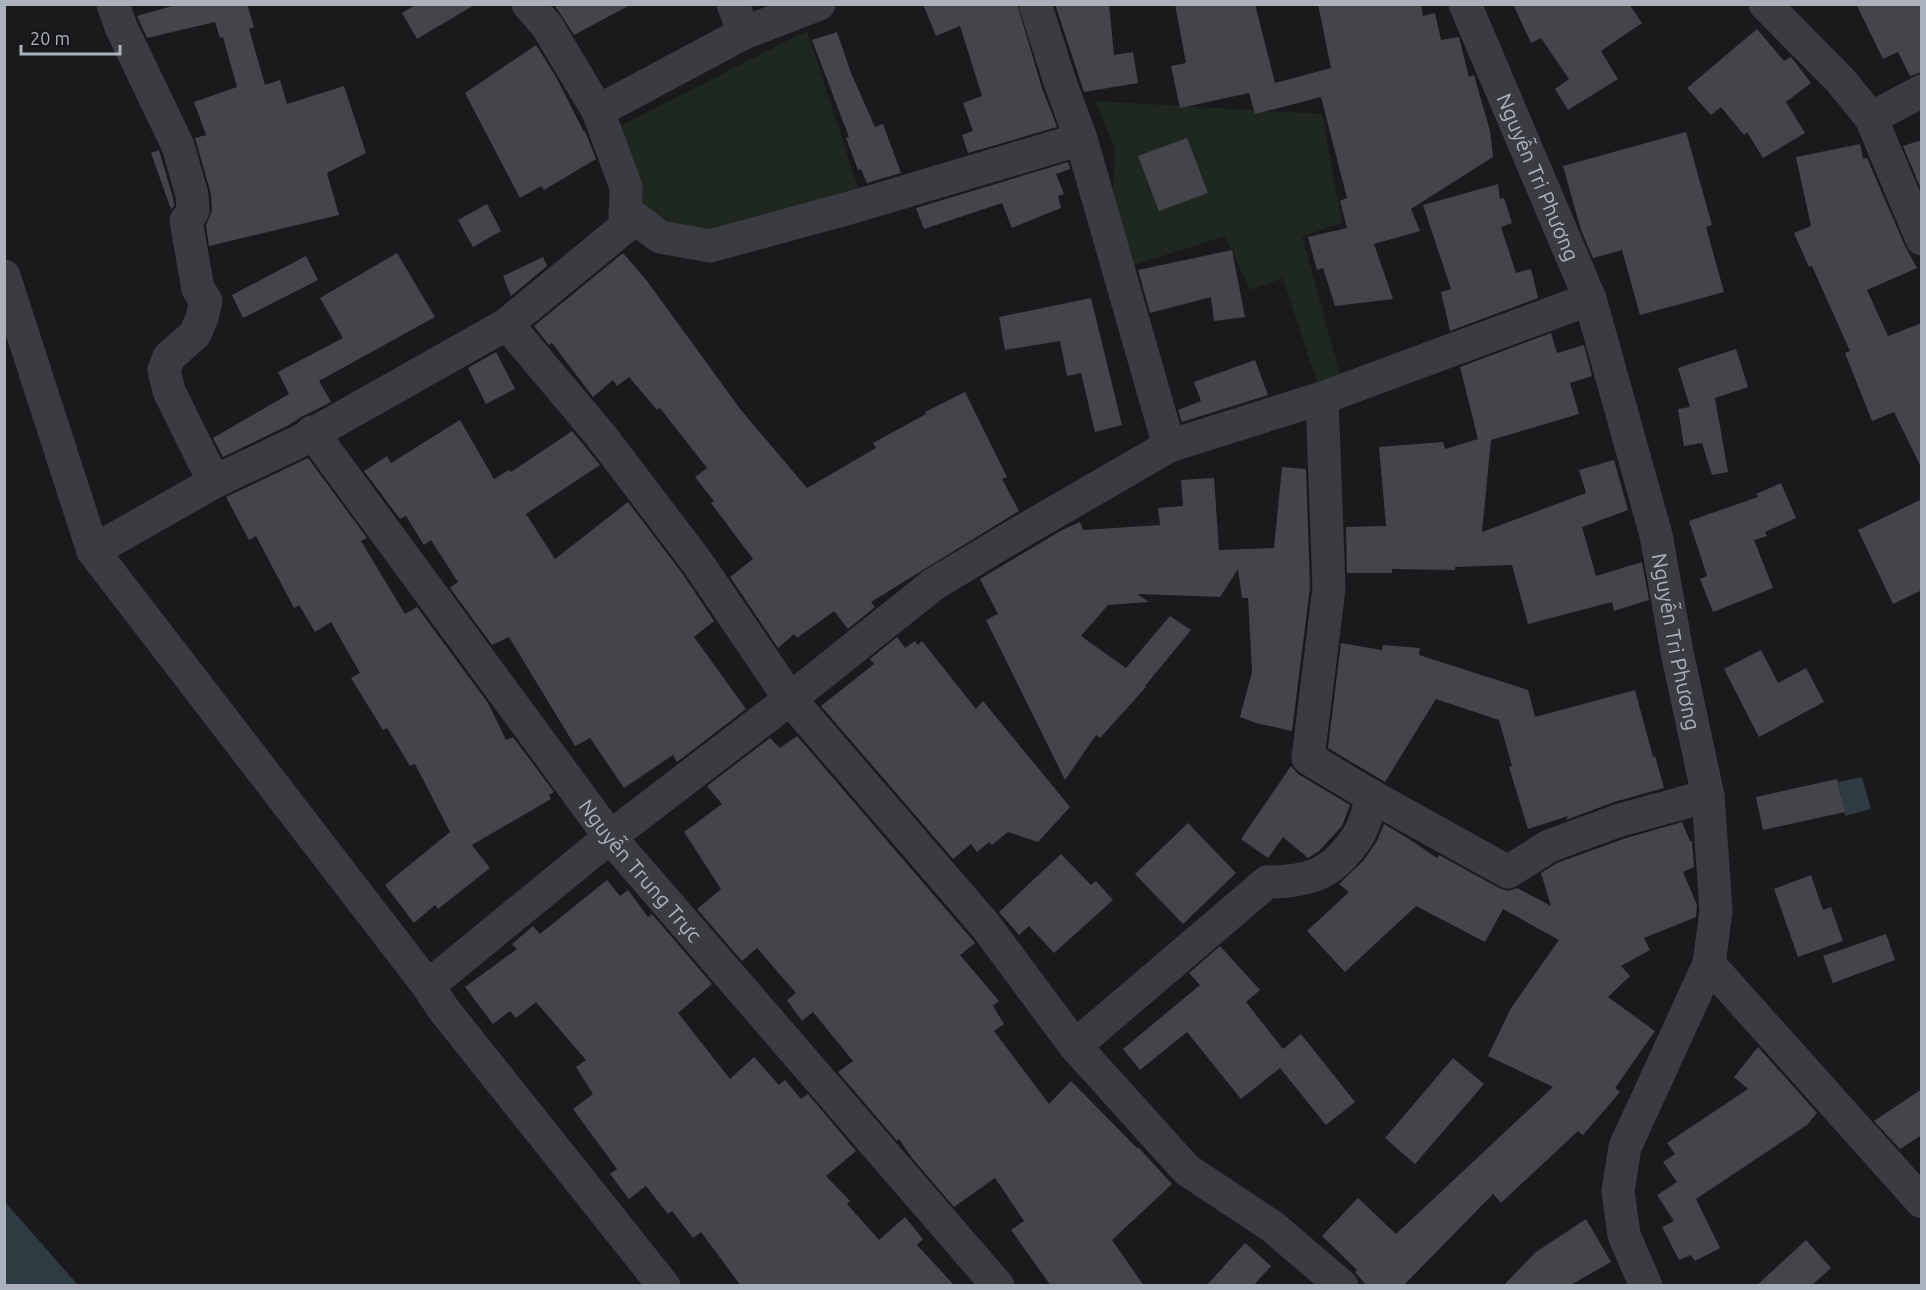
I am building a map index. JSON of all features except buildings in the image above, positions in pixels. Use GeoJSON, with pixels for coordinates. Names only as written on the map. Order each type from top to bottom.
{"type":"FeatureCollection","features":[{"type":"Feature","properties":{"kind":"street"},"geometry":{"type":"LineString","coordinates":[[113,4],[121,27],[178,146],[192,195],[193,211],[186,221],[198,289],[206,301],[195,334],[169,357],[164,370],[169,391],[204,462],[216,481]]}},
{"type":"Feature","properties":{"kind":"street"},"geometry":{"type":"LineString","coordinates":[[93,551],[216,481],[298,442],[312,432],[507,324],[625,227],[626,187],[598,111],[547,26],[528,4]]}},
{"type":"Feature","properties":{"kind":"street"},"geometry":{"type":"LineString","coordinates":[[598,111],[738,19],[819,4]]}},
{"type":"Feature","properties":{"kind":"street"},"geometry":{"type":"LineString","coordinates":[[1035,4],[1081,139],[1169,446]]}},
{"type":"Feature","properties":{"kind":"street","name":"Nguyễn Tri Phương"},"geometry":{"type":"LineString","coordinates":[[1465,4],[1590,299],[1656,535],[1677,652],[1708,796],[1716,911],[1709,964],[1625,1148],[1618,1191],[1624,1234],[1646,1286]]}},
{"type":"Feature","properties":{"kind":"street"},"geometry":{"type":"LineString","coordinates":[[1766,4],[1841,81],[1871,118],[1922,239]]}},
{"type":"Feature","properties":{"kind":"street"},"geometry":{"type":"LineString","coordinates":[[1871,118],[1922,92]]}},
{"type":"Feature","properties":{"kind":"street"},"geometry":{"type":"LineString","coordinates":[[626,210],[660,237],[710,246],[860,205],[1081,139]]}},
{"type":"Feature","properties":{"kind":"street"},"geometry":{"type":"LineString","coordinates":[[4,276],[93,551],[428,986],[444,1010],[664,1286]]}},
{"type":"Feature","properties":{"kind":"street"},"geometry":{"type":"LineString","coordinates":[[428,986],[610,837],[790,699],[934,584],[1169,446],[1322,398],[1590,299]]}},
{"type":"Feature","properties":{"kind":"street"},"geometry":{"type":"LineString","coordinates":[[507,324],[602,437],[698,562],[790,699],[985,925],[1075,1046],[1188,1170],[1274,1227],[1342,1286]]}},
{"type":"Feature","properties":{"kind":"street"},"geometry":{"type":"LineString","coordinates":[[1322,398],[1329,588],[1308,758],[1508,872],[1549,846],[1620,820],[1708,796]]}},
{"type":"Feature","properties":{"kind":"street","name":"Nguyễn Trung Trực"},"geometry":{"type":"LineString","coordinates":[[312,432],[610,837],[998,1286]]}},
{"type":"Feature","properties":{"kind":"street"},"geometry":{"type":"LineString","coordinates":[[1075,1046],[1268,882],[1286,882],[1310,876],[1325,872],[1335,865],[1358,835],[1373,797]]}},
{"type":"Feature","properties":{"kind":"street"},"geometry":{"type":"LineString","coordinates":[[1709,964],[1922,1202]]}},
{"type":"Feature","properties":{"kind":"shaded area"},"geometry":{"type":"Polygon","coordinates":[[[807,31],[860,194],[710,246],[638,221],[620,126],[807,31]]]}},
{"type":"Feature","properties":{"kind":"shaded area"},"geometry":{"type":"Polygon","coordinates":[[[1095,101],[1322,114],[1342,223],[1302,236],[1341,378],[1322,398],[1283,278],[1250,290],[1225,236],[1134,265],[1111,242],[1115,149],[1095,101]]]}},
{"type":"Feature","properties":{"kind":"shaded area"},"geometry":{"type":"Polygon","coordinates":[[[1862,777],[1871,809],[1845,816],[1838,782],[1862,777]]]}},
{"type":"Feature","properties":{"kind":"shaded area"},"geometry":{"type":"Polygon","coordinates":[[[5,1202],[78,1285],[5,1285],[5,1202]]]}}]}
